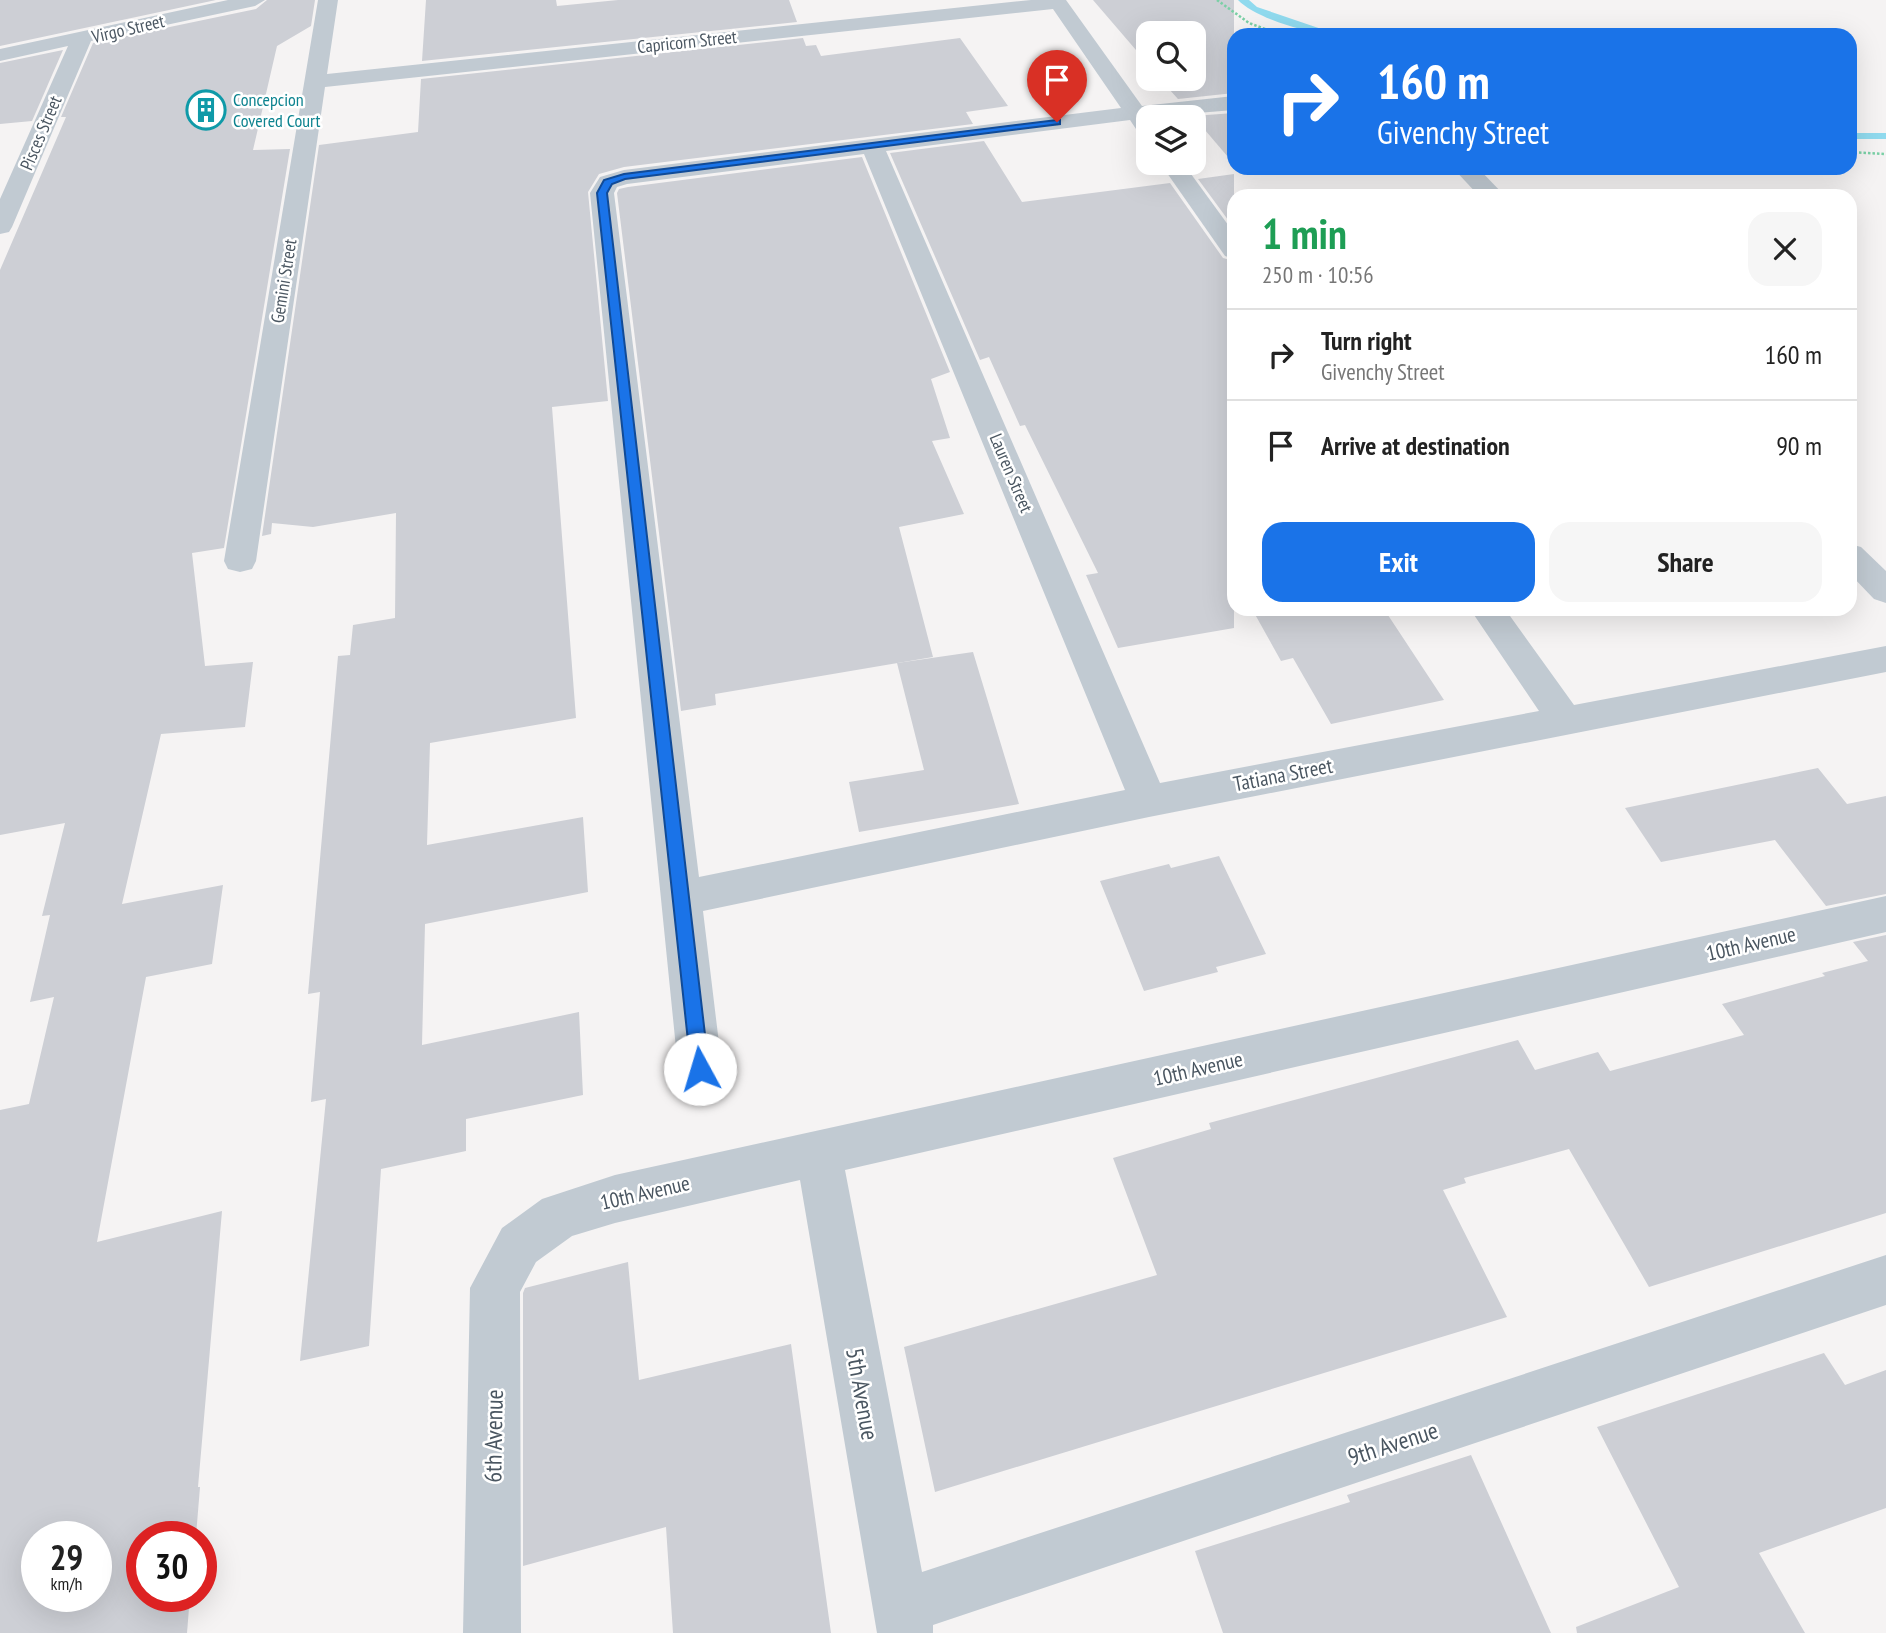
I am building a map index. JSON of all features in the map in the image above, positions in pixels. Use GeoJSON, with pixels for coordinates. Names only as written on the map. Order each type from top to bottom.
{"type":"FeatureCollection","features":[{"type":"Feature","properties":{"kind":"street","name":"Virgo Street"},"geometry":{"type":"LineString","coordinates":[[0,55],[255,0]]}},
{"type":"Feature","properties":{"kind":"street","name":"Gemini Street"},"geometry":{"type":"LineString","coordinates":[[240,561],[328,0]]}},
{"type":"Feature","properties":{"kind":"street","name":"Capricorn Street"},"geometry":{"type":"LineString","coordinates":[[315,82],[831,18],[1057,1]]}},
{"type":"Feature","properties":{"kind":"street"},"geometry":{"type":"LineString","coordinates":[[1057,1],[1136,113]]}},
{"type":"Feature","properties":{"kind":"street","name":"Pisces Street"},"geometry":{"type":"LineString","coordinates":[[0,227],[82,39]]}},
{"type":"Feature","properties":{"kind":"street"},"geometry":{"type":"LineString","coordinates":[[1206,109],[1227,104]]}},
{"type":"Feature","properties":{"kind":"street"},"geometry":{"type":"LineString","coordinates":[[700,1069],[602,193],[608,182],[624,177],[872,145],[1136,123]]}},
{"type":"Feature","properties":{"kind":"street","name":"Lauren Street"},"geometry":{"type":"LineString","coordinates":[[872,145],[1149,801]]}},
{"type":"Feature","properties":{"kind":"street"},"geometry":{"type":"LineString","coordinates":[[1180,175],[1227,241]]}},
{"type":"Feature","properties":{"kind":"street"},"geometry":{"type":"LineString","coordinates":[[1472,175],[1486,189]]}},
{"type":"Feature","properties":{"kind":"street"},"geometry":{"type":"LineString","coordinates":[[1857,562],[1886,591]]}},
{"type":"Feature","properties":{"kind":"street"},"geometry":{"type":"LineString","coordinates":[[1492,616],[1565,720]]}},
{"type":"Feature","properties":{"kind":"street","name":"Tatiana Street"},"geometry":{"type":"LineString","coordinates":[[682,898],[1149,801],[1886,659]]}},
{"type":"Feature","properties":{"kind":"street","name":"10th Avenue"},"geometry":{"type":"LineString","coordinates":[[519,1245],[559,1216],[615,1199],[1886,914]]}},
{"type":"Feature","properties":{"kind":"street","name":"5th Avenue"},"geometry":{"type":"LineString","coordinates":[[819,1154],[903,1620]]}},
{"type":"Feature","properties":{"kind":"street","name":"6th Avenue"},"geometry":{"type":"LineString","coordinates":[[492,1633],[495,1288],[519,1245]]}},
{"type":"Feature","properties":{"kind":"street","name":"9th Avenue"},"geometry":{"type":"LineString","coordinates":[[903,1620],[1886,1280]]}},
{"type":"Feature","properties":{"kind":"path"},"geometry":{"type":"LineString","coordinates":[[1217,0],[1249,23],[1262,28]]}},
{"type":"Feature","properties":{"kind":"path"},"geometry":{"type":"LineString","coordinates":[[1857,152],[1886,154]]}},
{"type":"Feature","properties":{"kind":"building"},"geometry":{"type":"Polygon","coordinates":[[[0,0],[216,0],[0,46],[0,0]]]}},
{"type":"Feature","properties":{"kind":"building"},"geometry":{"type":"Polygon","coordinates":[[[267,0],[315,0],[311,26],[277,46],[253,150],[290,149],[224,548],[192,553],[205,666],[253,662],[245,727],[161,734],[122,904],[223,885],[212,964],[146,977],[97,1242],[222,1211],[197,1521],[126,1521],[126,1612],[189,1612],[187,1633],[0,1633],[0,1110],[29,1104],[54,997],[30,1002],[50,915],[42,916],[65,823],[0,835],[0,270],[66,117],[61,117],[93,43],[256,9],[267,0]]]}},
{"type":"Feature","properties":{"kind":"building"},"geometry":{"type":"Polygon","coordinates":[[[426,0],[556,0],[557,6],[618,0],[789,0],[797,22],[422,61],[426,0]]]}},
{"type":"Feature","properties":{"kind":"building"},"geometry":{"type":"Polygon","coordinates":[[[1093,0],[1234,0],[1234,28],[1227,28],[1227,94],[1178,99],[1171,91],[1206,91],[1206,21],[1136,21],[1136,50],[1093,0]]]}},
{"type":"Feature","properties":{"kind":"building"},"geometry":{"type":"Polygon","coordinates":[[[803,38],[806,46],[816,45],[821,56],[960,38],[1008,106],[966,112],[973,124],[624,167],[599,174],[588,192],[608,401],[552,407],[576,718],[430,743],[427,845],[583,817],[588,892],[425,924],[422,1045],[579,1012],[583,1095],[466,1119],[466,1151],[381,1169],[369,1346],[300,1361],[326,1099],[311,1102],[320,992],[308,994],[338,656],[350,655],[353,625],[395,618],[396,513],[313,527],[272,523],[271,534],[262,536],[319,145],[418,132],[421,79],[803,38]]]}},
{"type":"Feature","properties":{"kind":"building"},"geometry":{"type":"Polygon","coordinates":[[[63,50],[32,121],[0,124],[0,63],[63,50]]]}},
{"type":"Feature","properties":{"kind":"building"},"geometry":{"type":"Polygon","coordinates":[[[1227,114],[1227,156],[1206,131],[1206,115],[1227,114]]]}},
{"type":"Feature","properties":{"kind":"building"},"geometry":{"type":"Polygon","coordinates":[[[984,141],[1022,202],[1170,183],[1223,258],[1227,259],[1227,616],[1234,616],[1234,628],[1118,648],[1086,575],[1098,573],[1025,425],[1020,426],[989,357],[980,360],[890,153],[984,141]]]}},
{"type":"Feature","properties":{"kind":"building"},"geometry":{"type":"Polygon","coordinates":[[[862,157],[950,372],[931,379],[950,438],[932,441],[964,514],[899,527],[933,657],[715,694],[716,705],[681,711],[617,193],[619,189],[628,187],[862,157]]]}},
{"type":"Feature","properties":{"kind":"building"},"geometry":{"type":"Polygon","coordinates":[[[1234,175],[1234,189],[1227,189],[1227,218],[1198,179],[1234,175]]]}},
{"type":"Feature","properties":{"kind":"building"},"geometry":{"type":"Polygon","coordinates":[[[1256,616],[1389,616],[1444,700],[1331,724],[1293,658],[1281,661],[1256,616]]]}},
{"type":"Feature","properties":{"kind":"building"},"geometry":{"type":"Polygon","coordinates":[[[973,652],[1019,804],[859,832],[849,782],[924,770],[897,663],[973,652]]]}},
{"type":"Feature","properties":{"kind":"building"},"geometry":{"type":"Polygon","coordinates":[[[1818,768],[1847,804],[1886,796],[1886,894],[1826,906],[1775,840],[1661,862],[1625,808],[1818,768]]]}},
{"type":"Feature","properties":{"kind":"building"},"geometry":{"type":"Polygon","coordinates":[[[1219,856],[1266,954],[1216,967],[1218,972],[1144,991],[1100,881],[1169,864],[1171,868],[1219,856]]]}},
{"type":"Feature","properties":{"kind":"building"},"geometry":{"type":"Polygon","coordinates":[[[1886,935],[1886,1213],[1649,1287],[1569,1149],[1464,1178],[1466,1183],[1443,1190],[1507,1317],[935,1492],[904,1347],[1157,1275],[1113,1158],[1211,1129],[1209,1123],[1518,1040],[1535,1070],[1598,1052],[1610,1071],[1744,1035],[1722,1004],[1825,976],[1822,973],[1868,961],[1853,942],[1886,935]]]}},
{"type":"Feature","properties":{"kind":"building"},"geometry":{"type":"Polygon","coordinates":[[[628,1262],[639,1380],[791,1344],[831,1633],[673,1633],[666,1527],[523,1566],[523,1293],[525,1288],[628,1262]]]}},
{"type":"Feature","properties":{"kind":"building"},"geometry":{"type":"Polygon","coordinates":[[[1824,1353],[1845,1385],[1886,1370],[1886,1508],[1759,1553],[1805,1633],[1577,1633],[1576,1627],[1679,1587],[1597,1427],[1824,1353]]]}},
{"type":"Feature","properties":{"kind":"building"},"geometry":{"type":"Polygon","coordinates":[[[1471,1455],[1551,1633],[1223,1633],[1195,1551],[1350,1502],[1347,1495],[1471,1455]]]}},
{"type":"Feature","properties":{"kind":"waterway"},"geometry":{"type":"LineString","coordinates":[[1243,0],[1254,9],[1312,28]]}},
{"type":"Feature","properties":{"kind":"waterway"},"geometry":{"type":"LineString","coordinates":[[1857,136],[1886,136]]}},
{"type":"Feature","properties":{"kind":"place","name":"Concepcion Covered Court"},"geometry":{"type":"Point","coordinates":[206,110]}},
{"type":"Feature","properties":{"kind":"route"},"geometry":{"type":"LineString","coordinates":[[700,1069],[602,193],[608,182],[624,177],[1057,122]]}}]}
